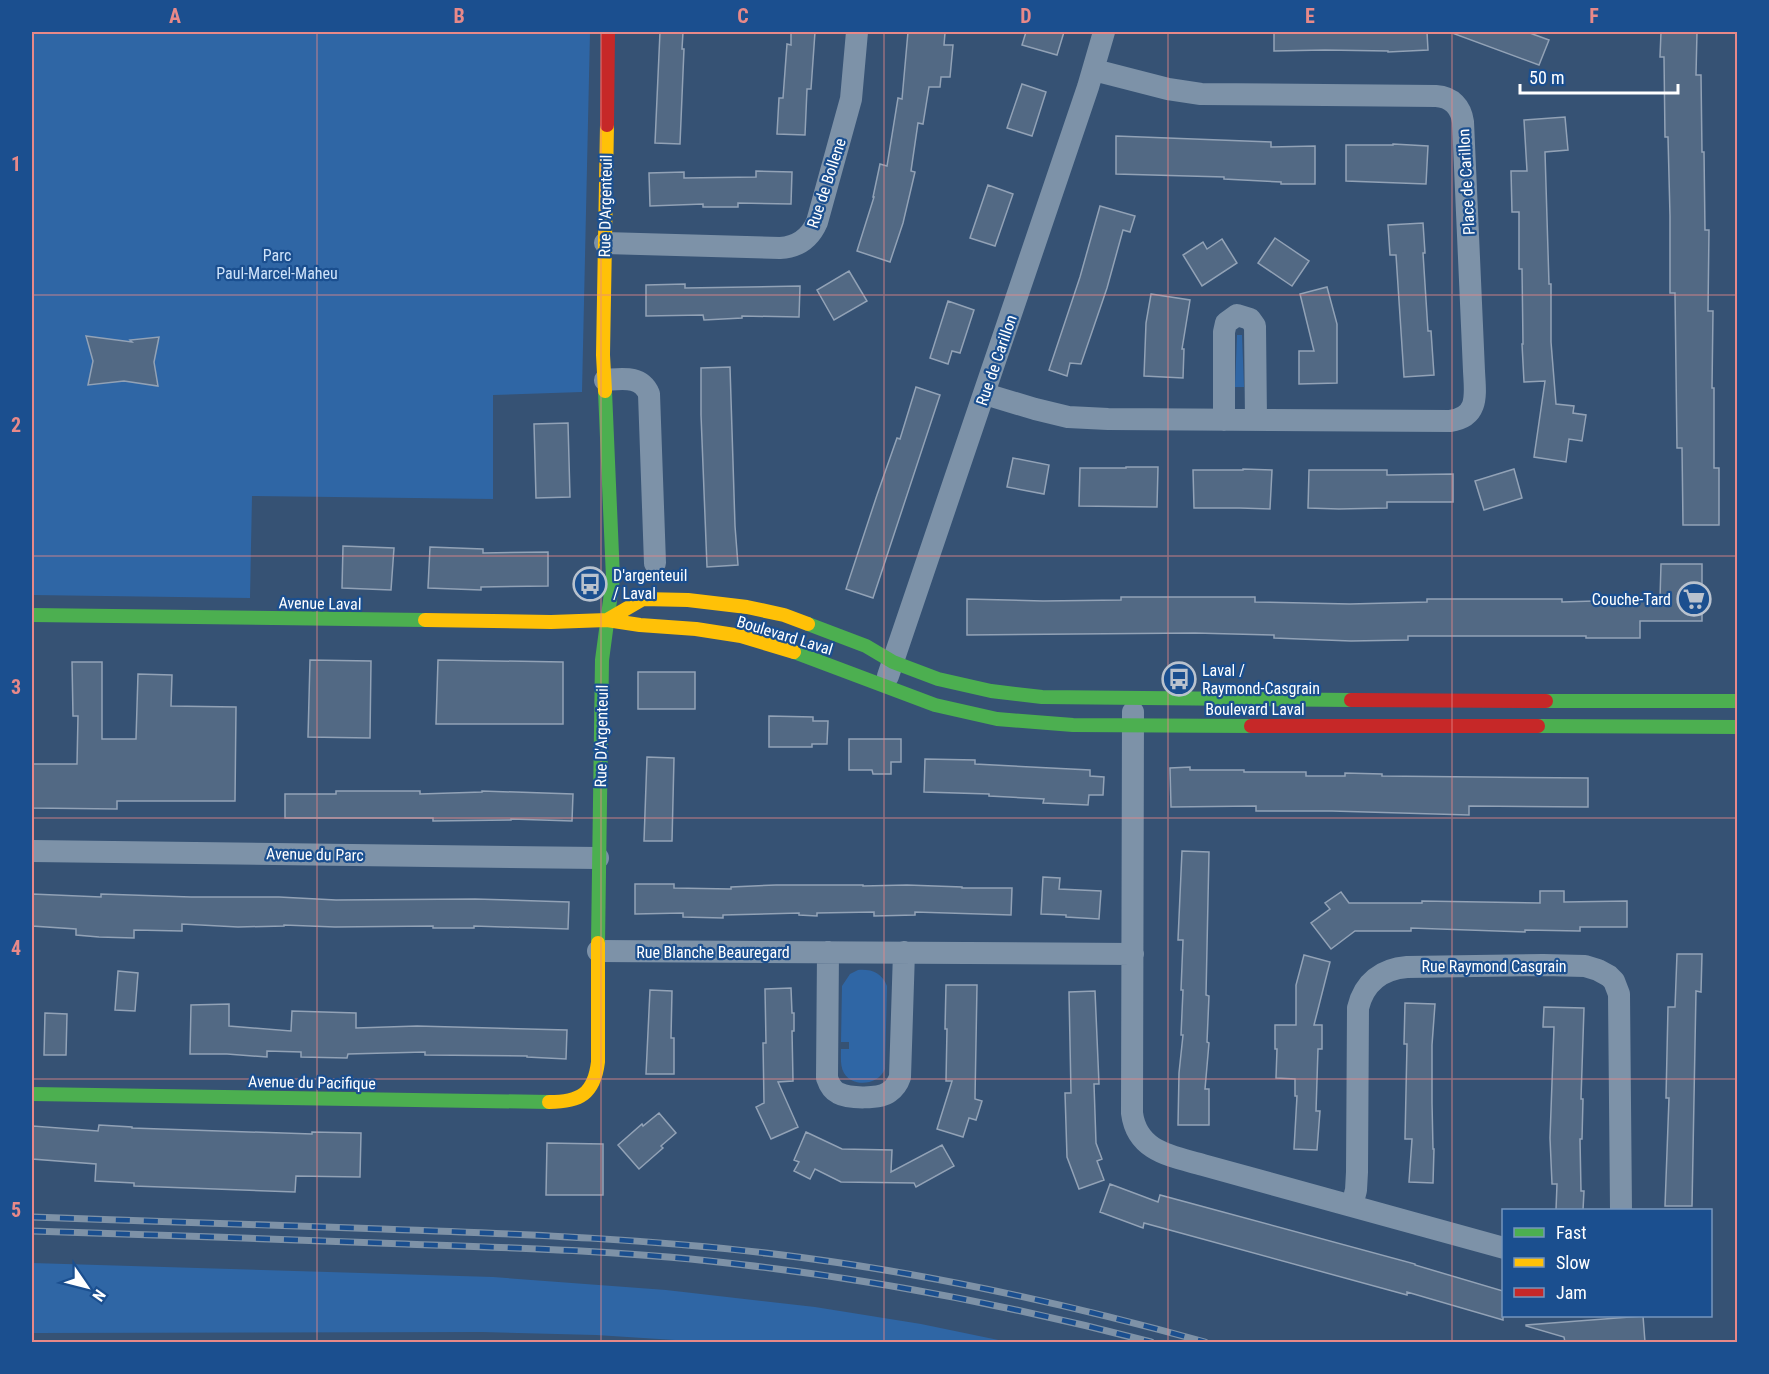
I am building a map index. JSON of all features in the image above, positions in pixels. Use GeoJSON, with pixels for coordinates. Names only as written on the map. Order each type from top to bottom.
{"type":"FeatureCollection","features":[{"type":"Feature","properties":{"kind":"street","name":"Rue D'Argenteuil"},"geometry":{"type":"LineString","coordinates":[[588,1091],[596,1077],[598,1062],[598,858],[602,660],[613,578],[603,355],[608,32]]}},
{"type":"Feature","properties":{"kind":"street","name":"Rue de Bollene"},"geometry":{"type":"LineString","coordinates":[[604,243],[780,248],[794,246],[806,239],[817,222],[848,112],[853,90],[857,32]]}},
{"type":"Feature","properties":{"kind":"street","name":"Rue de Carillon"},"geometry":{"type":"LineString","coordinates":[[884,687],[985,394],[1094,69],[1104,32]]}},
{"type":"Feature","properties":{"kind":"street","name":"Place de Carillon"},"geometry":{"type":"LineString","coordinates":[[985,394],[1068,417],[1108,419],[1450,421],[1464,417],[1471,409],[1475,394],[1463,122],[1457,106],[1448,99],[1436,96],[1201,94],[1094,69]]}},
{"type":"Feature","properties":{"kind":"street"},"geometry":{"type":"LineString","coordinates":[[1224,420],[1224,332],[1229,319],[1237,315],[1250,319],[1255,326],[1256,420]]}},
{"type":"Feature","properties":{"kind":"street"},"geometry":{"type":"LineString","coordinates":[[605,380],[634,379],[645,386],[649,394],[655,563]]}},
{"type":"Feature","properties":{"kind":"street","name":"Boulevard Laval"},"geometry":{"type":"LineString","coordinates":[[607,620],[643,598],[688,600],[764,610],[805,622],[866,646],[893,662],[938,679],[991,691],[1042,697],[1737,700]]}},
{"type":"Feature","properties":{"kind":"street","name":"Avenue Laval"},"geometry":{"type":"LineString","coordinates":[[32,615],[551,622],[607,620]]}},
{"type":"Feature","properties":{"kind":"street","name":"Boulevard Laval"},"geometry":{"type":"LineString","coordinates":[[607,620],[696,629],[754,640],[788,650],[935,705],[997,719],[1052,724],[1134,725],[1737,727]]}},
{"type":"Feature","properties":{"kind":"street"},"geometry":{"type":"LineString","coordinates":[[1133,699],[1132,1113],[1135,1128],[1141,1138],[1157,1151],[1170,1155],[1502,1248]]}},
{"type":"Feature","properties":{"kind":"street","name":"Avenue du Parc"},"geometry":{"type":"LineString","coordinates":[[32,851],[598,858]]}},
{"type":"Feature","properties":{"kind":"street","name":"Rue Blanche Beauregard"},"geometry":{"type":"LineString","coordinates":[[598,951],[1133,954]]}},
{"type":"Feature","properties":{"kind":"street"},"geometry":{"type":"LineString","coordinates":[[828,952],[827,1078],[831,1087],[838,1093],[848,1096],[872,1097],[883,1096],[892,1090],[900,1077],[904,952]]}},
{"type":"Feature","properties":{"kind":"street","name":"Rue Raymond Casgrain"},"geometry":{"type":"LineString","coordinates":[[1352,1206],[1357,1172],[1358,1008],[1363,993],[1372,981],[1383,972],[1407,967],[1564,965],[1592,967],[1604,972],[1614,981],[1618,994],[1621,1209]]}},
{"type":"Feature","properties":{"kind":"street","name":"Avenue du Pacifique"},"geometry":{"type":"LineString","coordinates":[[32,1094],[561,1102],[575,1100],[588,1091]]}},
{"type":"Feature","properties":{"kind":"green space","name":"Parc Paul-Marcel-Maheu"},"geometry":{"type":"Polygon","coordinates":[[[32,32],[590,32],[582,392],[493,395],[493,499],[252,496],[250,598],[32,595],[32,32]]]}},
{"type":"Feature","properties":{"kind":"green space"},"geometry":{"type":"Polygon","coordinates":[[[1237,335],[1242,335],[1244,387],[1235,387],[1237,335]]]}},
{"type":"Feature","properties":{"kind":"green space"},"geometry":{"type":"Polygon","coordinates":[[[858,970],[876,973],[887,986],[885,1069],[877,1078],[866,1083],[848,1078],[841,1061],[841,1049],[849,1049],[849,1042],[841,1042],[842,986],[850,974],[858,970]]]}},
{"type":"Feature","properties":{"kind":"green space"},"geometry":{"type":"Polygon","coordinates":[[[32,1263],[493,1277],[666,1290],[815,1307],[921,1324],[1008,1342],[706,1342],[596,1335],[482,1332],[32,1333],[32,1263]]]}},
{"type":"Feature","properties":{"kind":"building"},"geometry":{"type":"Polygon","coordinates":[[[660,32],[683,32],[680,144],[655,143],[660,32]]]}},
{"type":"Feature","properties":{"kind":"building"},"geometry":{"type":"Polygon","coordinates":[[[791,32],[815,32],[811,89],[807,89],[805,135],[777,134],[779,98],[783,98],[787,44],[791,45],[791,32]]]}},
{"type":"Feature","properties":{"kind":"building"},"geometry":{"type":"Polygon","coordinates":[[[908,32],[945,33],[944,45],[953,45],[950,77],[941,77],[940,87],[929,87],[923,124],[918,123],[911,171],[915,172],[903,223],[890,262],[857,251],[874,197],[880,164],[887,166],[898,98],[902,99],[908,32]]]}},
{"type":"Feature","properties":{"kind":"building"},"geometry":{"type":"Polygon","coordinates":[[[1026,32],[1064,32],[1057,55],[1022,45],[1026,32]]]}},
{"type":"Feature","properties":{"kind":"building"},"geometry":{"type":"Polygon","coordinates":[[[1274,32],[1427,32],[1428,50],[1274,51],[1274,32]]]}},
{"type":"Feature","properties":{"kind":"building"},"geometry":{"type":"Polygon","coordinates":[[[1453,32],[1527,32],[1549,40],[1539,65],[1453,32]]]}},
{"type":"Feature","properties":{"kind":"building"},"geometry":{"type":"Polygon","coordinates":[[[1661,32],[1697,32],[1696,75],[1701,75],[1705,230],[1709,230],[1708,311],[1713,311],[1714,468],[1719,468],[1719,525],[1683,525],[1682,448],[1677,448],[1675,293],[1670,293],[1668,137],[1665,137],[1664,57],[1660,57],[1661,32]]]}},
{"type":"Feature","properties":{"kind":"building"},"geometry":{"type":"Polygon","coordinates":[[[1022,84],[1046,92],[1032,136],[1007,128],[1022,84]]]}},
{"type":"Feature","properties":{"kind":"building"},"geometry":{"type":"Polygon","coordinates":[[[1565,117],[1568,150],[1545,152],[1549,284],[1551,284],[1551,342],[1556,404],[1574,406],[1573,413],[1586,415],[1582,441],[1569,439],[1566,462],[1534,457],[1545,381],[1524,382],[1519,212],[1512,212],[1511,171],[1527,171],[1524,120],[1565,117]]]}},
{"type":"Feature","properties":{"kind":"building"},"geometry":{"type":"Polygon","coordinates":[[[1116,136],[1271,142],[1271,147],[1315,146],[1315,184],[1281,184],[1281,182],[1224,179],[1224,177],[1116,174],[1116,136]]]}},
{"type":"Feature","properties":{"kind":"building"},"geometry":{"type":"Polygon","coordinates":[[[1346,145],[1428,146],[1426,184],[1346,181],[1346,145]]]}},
{"type":"Feature","properties":{"kind":"building"},"geometry":{"type":"Polygon","coordinates":[[[756,171],[792,172],[791,204],[738,203],[738,207],[703,207],[703,204],[650,206],[649,173],[684,172],[684,178],[756,177],[756,171]]]}},
{"type":"Feature","properties":{"kind":"building"},"geometry":{"type":"Polygon","coordinates":[[[988,185],[1013,194],[995,246],[970,238],[988,185]]]}},
{"type":"Feature","properties":{"kind":"building"},"geometry":{"type":"Polygon","coordinates":[[[1100,206],[1135,216],[1130,232],[1123,230],[1107,288],[1081,364],[1070,363],[1067,376],[1049,370],[1080,277],[1100,206]]]}},
{"type":"Feature","properties":{"kind":"building"},"geometry":{"type":"Polygon","coordinates":[[[1423,223],[1428,331],[1431,331],[1434,375],[1404,377],[1396,255],[1390,255],[1388,225],[1423,223]]]}},
{"type":"Feature","properties":{"kind":"building"},"geometry":{"type":"Polygon","coordinates":[[[1275,238],[1309,261],[1292,286],[1258,263],[1275,238]]]}},
{"type":"Feature","properties":{"kind":"building"},"geometry":{"type":"Polygon","coordinates":[[[1222,239],[1237,263],[1202,286],[1183,255],[1203,242],[1207,249],[1222,239]]]}},
{"type":"Feature","properties":{"kind":"building"},"geometry":{"type":"Polygon","coordinates":[[[849,271],[867,301],[834,320],[817,290],[849,271]]]}},
{"type":"Feature","properties":{"kind":"building"},"geometry":{"type":"Polygon","coordinates":[[[685,284],[685,288],[800,286],[799,317],[742,316],[742,318],[704,320],[703,315],[646,316],[646,285],[685,284]]]}},
{"type":"Feature","properties":{"kind":"building"},"geometry":{"type":"Polygon","coordinates":[[[1327,287],[1337,324],[1337,383],[1299,384],[1299,351],[1314,351],[1300,294],[1327,287]]]}},
{"type":"Feature","properties":{"kind":"building"},"geometry":{"type":"Polygon","coordinates":[[[1151,294],[1190,300],[1182,349],[1184,349],[1183,378],[1144,376],[1146,323],[1151,294]]]}},
{"type":"Feature","properties":{"kind":"building"},"geometry":{"type":"Polygon","coordinates":[[[948,301],[974,310],[960,353],[952,351],[948,364],[930,358],[948,301]]]}},
{"type":"Feature","properties":{"kind":"building"},"geometry":{"type":"Polygon","coordinates":[[[86,336],[132,342],[130,340],[159,337],[154,362],[158,386],[124,381],[88,385],[93,361],[86,336]]]}},
{"type":"Feature","properties":{"kind":"building"},"geometry":{"type":"Polygon","coordinates":[[[730,367],[738,565],[707,567],[701,368],[730,367]]]}},
{"type":"Feature","properties":{"kind":"building"},"geometry":{"type":"Polygon","coordinates":[[[916,387],[940,395],[873,598],[846,589],[897,438],[900,439],[916,387]]]}},
{"type":"Feature","properties":{"kind":"building"},"geometry":{"type":"Polygon","coordinates":[[[568,423],[570,497],[536,498],[534,424],[568,423]]]}},
{"type":"Feature","properties":{"kind":"building"},"geometry":{"type":"Polygon","coordinates":[[[1013,458],[1049,465],[1044,494],[1007,487],[1013,458]]]}},
{"type":"Feature","properties":{"kind":"building"},"geometry":{"type":"Polygon","coordinates":[[[1158,467],[1157,507],[1079,506],[1080,468],[1158,467]]]}},
{"type":"Feature","properties":{"kind":"building"},"geometry":{"type":"Polygon","coordinates":[[[1514,469],[1522,498],[1484,510],[1475,481],[1514,469]]]}},
{"type":"Feature","properties":{"kind":"building"},"geometry":{"type":"Polygon","coordinates":[[[1193,470],[1272,470],[1270,509],[1194,508],[1193,470]]]}},
{"type":"Feature","properties":{"kind":"building"},"geometry":{"type":"Polygon","coordinates":[[[1309,470],[1387,470],[1387,475],[1453,474],[1453,502],[1387,502],[1387,508],[1308,508],[1309,470]]]}},
{"type":"Feature","properties":{"kind":"building"},"geometry":{"type":"Polygon","coordinates":[[[343,546],[394,548],[391,590],[342,588],[343,546]]]}},
{"type":"Feature","properties":{"kind":"building"},"geometry":{"type":"Polygon","coordinates":[[[430,547],[483,549],[483,553],[548,552],[548,586],[481,587],[481,590],[428,588],[430,547]]]}},
{"type":"Feature","properties":{"kind":"building"},"geometry":{"type":"Polygon","coordinates":[[[1661,564],[1702,564],[1702,621],[1640,621],[1640,638],[1408,636],[1408,640],[1351,641],[1274,638],[1274,635],[1195,633],[967,635],[967,599],[1043,601],[1121,600],[1121,597],[1255,597],[1255,602],[1350,604],[1427,602],[1427,599],[1562,599],[1562,602],[1660,599],[1661,564]]]}},
{"type":"Feature","properties":{"kind":"building"},"geometry":{"type":"Polygon","coordinates":[[[310,660],[371,661],[370,738],[308,737],[310,660]]]}},
{"type":"Feature","properties":{"kind":"building"},"geometry":{"type":"Polygon","coordinates":[[[438,660],[563,662],[563,724],[436,724],[438,660]]]}},
{"type":"Feature","properties":{"kind":"building"},"geometry":{"type":"Polygon","coordinates":[[[72,662],[102,662],[102,739],[136,739],[138,674],[172,675],[171,706],[236,707],[235,801],[117,801],[117,809],[32,808],[32,764],[77,764],[78,716],[73,716],[72,662]]]}},
{"type":"Feature","properties":{"kind":"building"},"geometry":{"type":"Polygon","coordinates":[[[638,672],[695,672],[695,709],[638,709],[638,672]]]}},
{"type":"Feature","properties":{"kind":"building"},"geometry":{"type":"Polygon","coordinates":[[[769,716],[813,717],[813,721],[828,721],[827,744],[812,744],[812,747],[769,747],[769,716]]]}},
{"type":"Feature","properties":{"kind":"building"},"geometry":{"type":"Polygon","coordinates":[[[849,739],[901,739],[901,762],[891,762],[891,774],[873,774],[872,770],[849,770],[849,739]]]}},
{"type":"Feature","properties":{"kind":"building"},"geometry":{"type":"Polygon","coordinates":[[[647,757],[674,758],[672,841],[644,841],[647,757]]]}},
{"type":"Feature","properties":{"kind":"building"},"geometry":{"type":"Polygon","coordinates":[[[925,759],[975,760],[975,764],[1090,770],[1090,776],[1104,777],[1103,795],[1089,795],[1088,805],[1043,803],[1044,799],[989,796],[989,794],[924,792],[925,759]]]}},
{"type":"Feature","properties":{"kind":"building"},"geometry":{"type":"Polygon","coordinates":[[[1190,767],[1190,770],[1306,772],[1306,776],[1345,776],[1345,773],[1382,774],[1382,776],[1588,778],[1588,807],[1469,806],[1469,815],[1256,811],[1256,806],[1171,807],[1170,768],[1190,767]]]}},
{"type":"Feature","properties":{"kind":"building"},"geometry":{"type":"Polygon","coordinates":[[[336,791],[420,791],[420,794],[482,791],[573,794],[572,821],[285,818],[285,794],[336,794],[336,791]]]}},
{"type":"Feature","properties":{"kind":"building"},"geometry":{"type":"Polygon","coordinates":[[[1182,851],[1209,852],[1206,995],[1209,996],[1207,1042],[1209,1043],[1205,1089],[1209,1089],[1209,1125],[1178,1125],[1179,1073],[1183,1035],[1181,1035],[1183,990],[1181,990],[1183,940],[1178,940],[1182,851]]]}},
{"type":"Feature","properties":{"kind":"building"},"geometry":{"type":"Polygon","coordinates":[[[1043,877],[1060,878],[1059,889],[1101,891],[1099,919],[1041,914],[1043,877]]]}},
{"type":"Feature","properties":{"kind":"building"},"geometry":{"type":"Polygon","coordinates":[[[635,884],[674,884],[674,888],[731,889],[731,887],[776,885],[1012,888],[1011,915],[915,912],[915,915],[874,916],[874,912],[817,913],[817,916],[799,915],[799,913],[723,915],[723,918],[683,917],[683,913],[635,914],[635,884]]]}},
{"type":"Feature","properties":{"kind":"building"},"geometry":{"type":"Polygon","coordinates":[[[1540,891],[1564,891],[1564,902],[1627,901],[1627,927],[1580,927],[1580,931],[1525,930],[1525,932],[1411,928],[1411,931],[1355,931],[1331,949],[1311,923],[1330,909],[1325,903],[1341,892],[1349,903],[1422,903],[1422,901],[1540,903],[1540,891]]]}},
{"type":"Feature","properties":{"kind":"building"},"geometry":{"type":"Polygon","coordinates":[[[32,894],[101,897],[101,894],[336,900],[475,899],[569,902],[568,929],[474,926],[474,928],[284,925],[238,927],[182,924],[182,931],[134,930],[134,938],[99,937],[76,935],[76,929],[32,926],[32,894]]]}},
{"type":"Feature","properties":{"kind":"building"},"geometry":{"type":"Polygon","coordinates":[[[1677,954],[1702,954],[1701,992],[1696,991],[1692,1206],[1665,1206],[1669,1098],[1666,1098],[1668,1007],[1675,1007],[1677,954]]]}},
{"type":"Feature","properties":{"kind":"building"},"geometry":{"type":"Polygon","coordinates":[[[1304,955],[1330,962],[1314,1025],[1322,1025],[1322,1049],[1318,1049],[1316,1111],[1320,1111],[1317,1150],[1294,1149],[1297,1096],[1295,1096],[1295,1079],[1276,1078],[1275,1025],[1296,1025],[1296,985],[1304,955]]]}},
{"type":"Feature","properties":{"kind":"building"},"geometry":{"type":"Polygon","coordinates":[[[118,971],[138,973],[135,1011],[115,1010],[118,971]]]}},
{"type":"Feature","properties":{"kind":"building"},"geometry":{"type":"Polygon","coordinates":[[[946,985],[977,985],[975,1099],[982,1101],[976,1120],[969,1118],[963,1137],[937,1129],[952,1081],[946,1081],[946,985]]]}},
{"type":"Feature","properties":{"kind":"building"},"geometry":{"type":"Polygon","coordinates":[[[791,988],[792,1013],[794,1013],[793,1081],[778,1082],[798,1127],[771,1139],[756,1107],[764,1103],[765,989],[791,988]]]}},
{"type":"Feature","properties":{"kind":"building"},"geometry":{"type":"Polygon","coordinates":[[[650,990],[672,991],[671,1038],[674,1038],[674,1074],[646,1074],[650,990]]]}},
{"type":"Feature","properties":{"kind":"building"},"geometry":{"type":"Polygon","coordinates":[[[1095,991],[1099,1084],[1094,1084],[1096,1143],[1102,1159],[1097,1161],[1104,1180],[1079,1189],[1067,1157],[1065,1093],[1071,1093],[1069,992],[1095,991]]]}},
{"type":"Feature","properties":{"kind":"building"},"geometry":{"type":"Polygon","coordinates":[[[1405,1003],[1435,1004],[1432,1045],[1433,1183],[1409,1182],[1412,1139],[1405,1139],[1407,1044],[1404,1044],[1405,1003]]]}},
{"type":"Feature","properties":{"kind":"building"},"geometry":{"type":"Polygon","coordinates":[[[229,1004],[229,1026],[291,1031],[292,1011],[356,1013],[356,1028],[417,1026],[567,1030],[566,1059],[527,1056],[425,1055],[425,1052],[348,1054],[347,1058],[301,1057],[301,1052],[267,1051],[267,1057],[190,1054],[191,1005],[229,1004]]]}},
{"type":"Feature","properties":{"kind":"building"},"geometry":{"type":"Polygon","coordinates":[[[1544,1007],[1584,1008],[1582,1139],[1580,1139],[1583,1209],[1556,1209],[1557,1184],[1552,1184],[1550,1138],[1554,1027],[1543,1027],[1544,1007]]]}},
{"type":"Feature","properties":{"kind":"building"},"geometry":{"type":"Polygon","coordinates":[[[45,1013],[67,1014],[66,1055],[44,1055],[45,1013]]]}},
{"type":"Feature","properties":{"kind":"building"},"geometry":{"type":"Polygon","coordinates":[[[659,1113],[676,1133],[639,1169],[618,1145],[659,1113]]]}},
{"type":"Feature","properties":{"kind":"building"},"geometry":{"type":"Polygon","coordinates":[[[99,1125],[312,1134],[312,1132],[361,1133],[360,1177],[296,1176],[295,1192],[134,1186],[134,1183],[95,1181],[96,1164],[32,1159],[33,1126],[98,1131],[99,1125]]]}},
{"type":"Feature","properties":{"kind":"building"},"geometry":{"type":"Polygon","coordinates":[[[806,1132],[842,1149],[892,1150],[891,1172],[942,1145],[954,1166],[916,1187],[914,1183],[841,1182],[815,1169],[810,1179],[794,1171],[799,1162],[794,1160],[806,1132]]]}},
{"type":"Feature","properties":{"kind":"building"},"geometry":{"type":"Polygon","coordinates":[[[547,1143],[603,1144],[603,1195],[546,1195],[547,1143]]]}},
{"type":"Feature","properties":{"kind":"building"},"geometry":{"type":"Polygon","coordinates":[[[1110,1184],[1158,1202],[1160,1195],[1415,1264],[1502,1291],[1503,1320],[1407,1292],[1407,1295],[1144,1223],[1143,1228],[1100,1212],[1110,1184]]]}},
{"type":"Feature","properties":{"kind":"building"},"geometry":{"type":"Polygon","coordinates":[[[1643,1317],[1645,1342],[1565,1342],[1564,1337],[1526,1325],[1643,1317]]]}},
{"type":"Feature","properties":{"kind":"railway"},"geometry":{"type":"LineString","coordinates":[[32,1217],[538,1235],[746,1251],[849,1264],[1003,1292],[1205,1342]]}},
{"type":"Feature","properties":{"kind":"railway"},"geometry":{"type":"LineString","coordinates":[[32,1231],[533,1249],[703,1260],[796,1271],[949,1296],[1050,1317],[1151,1342]]}},
{"type":"Feature","properties":{"kind":"traffic: fast"},"geometry":{"type":"LineString","coordinates":[[598,943],[602,660],[613,578],[605,391]]}},
{"type":"Feature","properties":{"kind":"traffic: fast"},"geometry":{"type":"LineString","coordinates":[[32,615],[425,620]]}},
{"type":"Feature","properties":{"kind":"traffic: fast"},"geometry":{"type":"LineString","coordinates":[[808,624],[866,646],[893,662],[938,679],[991,691],[1042,697],[1351,700]]}},
{"type":"Feature","properties":{"kind":"traffic: fast"},"geometry":{"type":"LineString","coordinates":[[794,652],[935,705],[997,719],[1073,725],[1251,726]]}},
{"type":"Feature","properties":{"kind":"traffic: fast"},"geometry":{"type":"LineString","coordinates":[[1546,701],[1738,701]]}},
{"type":"Feature","properties":{"kind":"traffic: fast"},"geometry":{"type":"LineString","coordinates":[[1538,726],[1738,727]]}},
{"type":"Feature","properties":{"kind":"traffic: fast"},"geometry":{"type":"LineString","coordinates":[[32,1094],[549,1102]]}},
{"type":"Feature","properties":{"kind":"traffic: slow"},"geometry":{"type":"LineString","coordinates":[[605,391],[603,355],[607,125]]}},
{"type":"Feature","properties":{"kind":"traffic: slow"},"geometry":{"type":"LineString","coordinates":[[607,620],[643,599],[688,600],[747,607],[784,615],[808,624]]}},
{"type":"Feature","properties":{"kind":"traffic: slow"},"geometry":{"type":"LineString","coordinates":[[425,620],[551,622],[607,620],[741,636],[794,652]]}},
{"type":"Feature","properties":{"kind":"traffic: slow"},"geometry":{"type":"LineString","coordinates":[[549,1102],[569,1100],[584,1094],[589,1089],[596,1073],[598,1062],[598,943]]}},
{"type":"Feature","properties":{"kind":"traffic: jam"},"geometry":{"type":"LineString","coordinates":[[607,125],[608,32]]}},
{"type":"Feature","properties":{"kind":"traffic: jam"},"geometry":{"type":"LineString","coordinates":[[1351,700],[1546,701]]}},
{"type":"Feature","properties":{"kind":"traffic: jam"},"geometry":{"type":"LineString","coordinates":[[1251,726],[1538,726]]}},
{"type":"Feature","properties":{"kind":"place","name":"D'argenteuil / Laval"},"geometry":{"type":"Point","coordinates":[590,584]}},
{"type":"Feature","properties":{"kind":"place","name":"Couche-Tard"},"geometry":{"type":"Point","coordinates":[1694,599]}},
{"type":"Feature","properties":{"kind":"place","name":"Laval / Raymond-Casgrain"},"geometry":{"type":"Point","coordinates":[1179,679]}}]}
